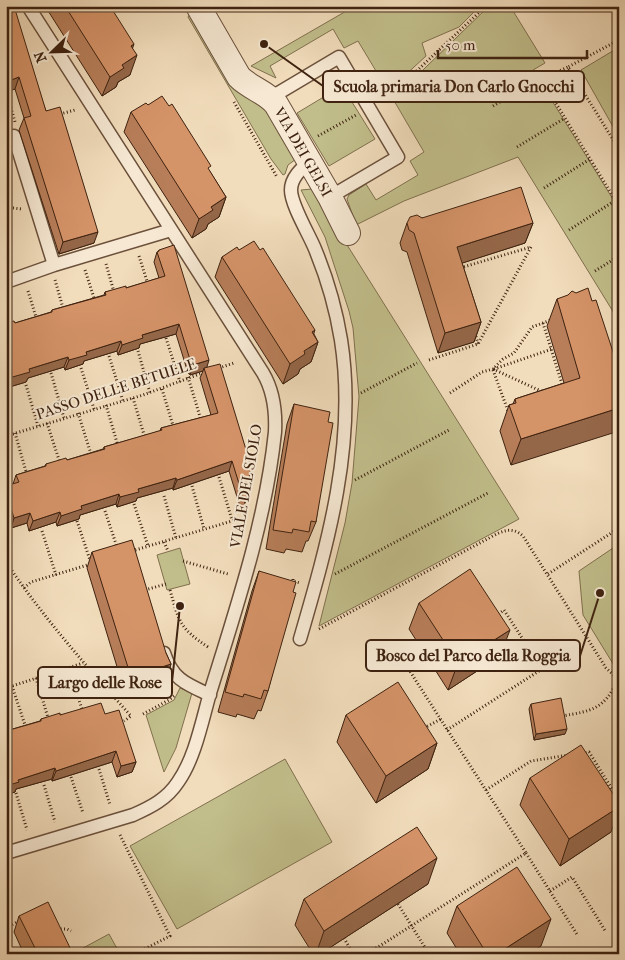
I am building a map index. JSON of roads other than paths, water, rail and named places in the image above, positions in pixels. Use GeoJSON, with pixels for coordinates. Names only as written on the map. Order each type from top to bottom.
{"type":"FeatureCollection","features":[{"type":"Feature","properties":{"kind":"street","name":"VIA DEI GELSI"},"geometry":{"type":"LineString","coordinates":[[198,6],[239,77],[270,98],[310,151],[348,233]]}},
{"type":"Feature","properties":{"kind":"lane","name":"VIALE DEL SIOLO"},"geometry":{"type":"LineString","coordinates":[[6,853],[133,815],[162,801],[176,786],[185,771],[237,605],[258,524],[275,430],[273,401],[268,381],[28,6]]}},
{"type":"Feature","properties":{"kind":"lane"},"geometry":{"type":"LineString","coordinates":[[270,98],[339,57],[398,157],[330,197]]}},
{"type":"Feature","properties":{"kind":"lane"},"geometry":{"type":"LineString","coordinates":[[10,137],[53,266]]}},
{"type":"Feature","properties":{"kind":"lane"},"geometry":{"type":"LineString","coordinates":[[300,639],[320,571],[340,479],[345,394],[341,340],[327,280],[316,250],[292,198],[292,182],[310,151]]}},
{"type":"Feature","properties":{"kind":"lane"},"geometry":{"type":"LineString","coordinates":[[6,282],[172,230]]}},
{"type":"Feature","properties":{"kind":"lane"},"geometry":{"type":"LineString","coordinates":[[159,637],[168,666],[173,673],[181,680],[210,695]]}},
{"type":"Feature","properties":{"kind":"place","name":"Scuola primaria Don Carlo Gnocchi"},"geometry":{"type":"Point","coordinates":[264,44]}},
{"type":"Feature","properties":{"kind":"place","name":"Bosco del Parco della Roggia"},"geometry":{"type":"Point","coordinates":[600,593]}},
{"type":"Feature","properties":{"kind":"place","name":"Largo delle Rose"},"geometry":{"type":"Point","coordinates":[180,606]}}]}
